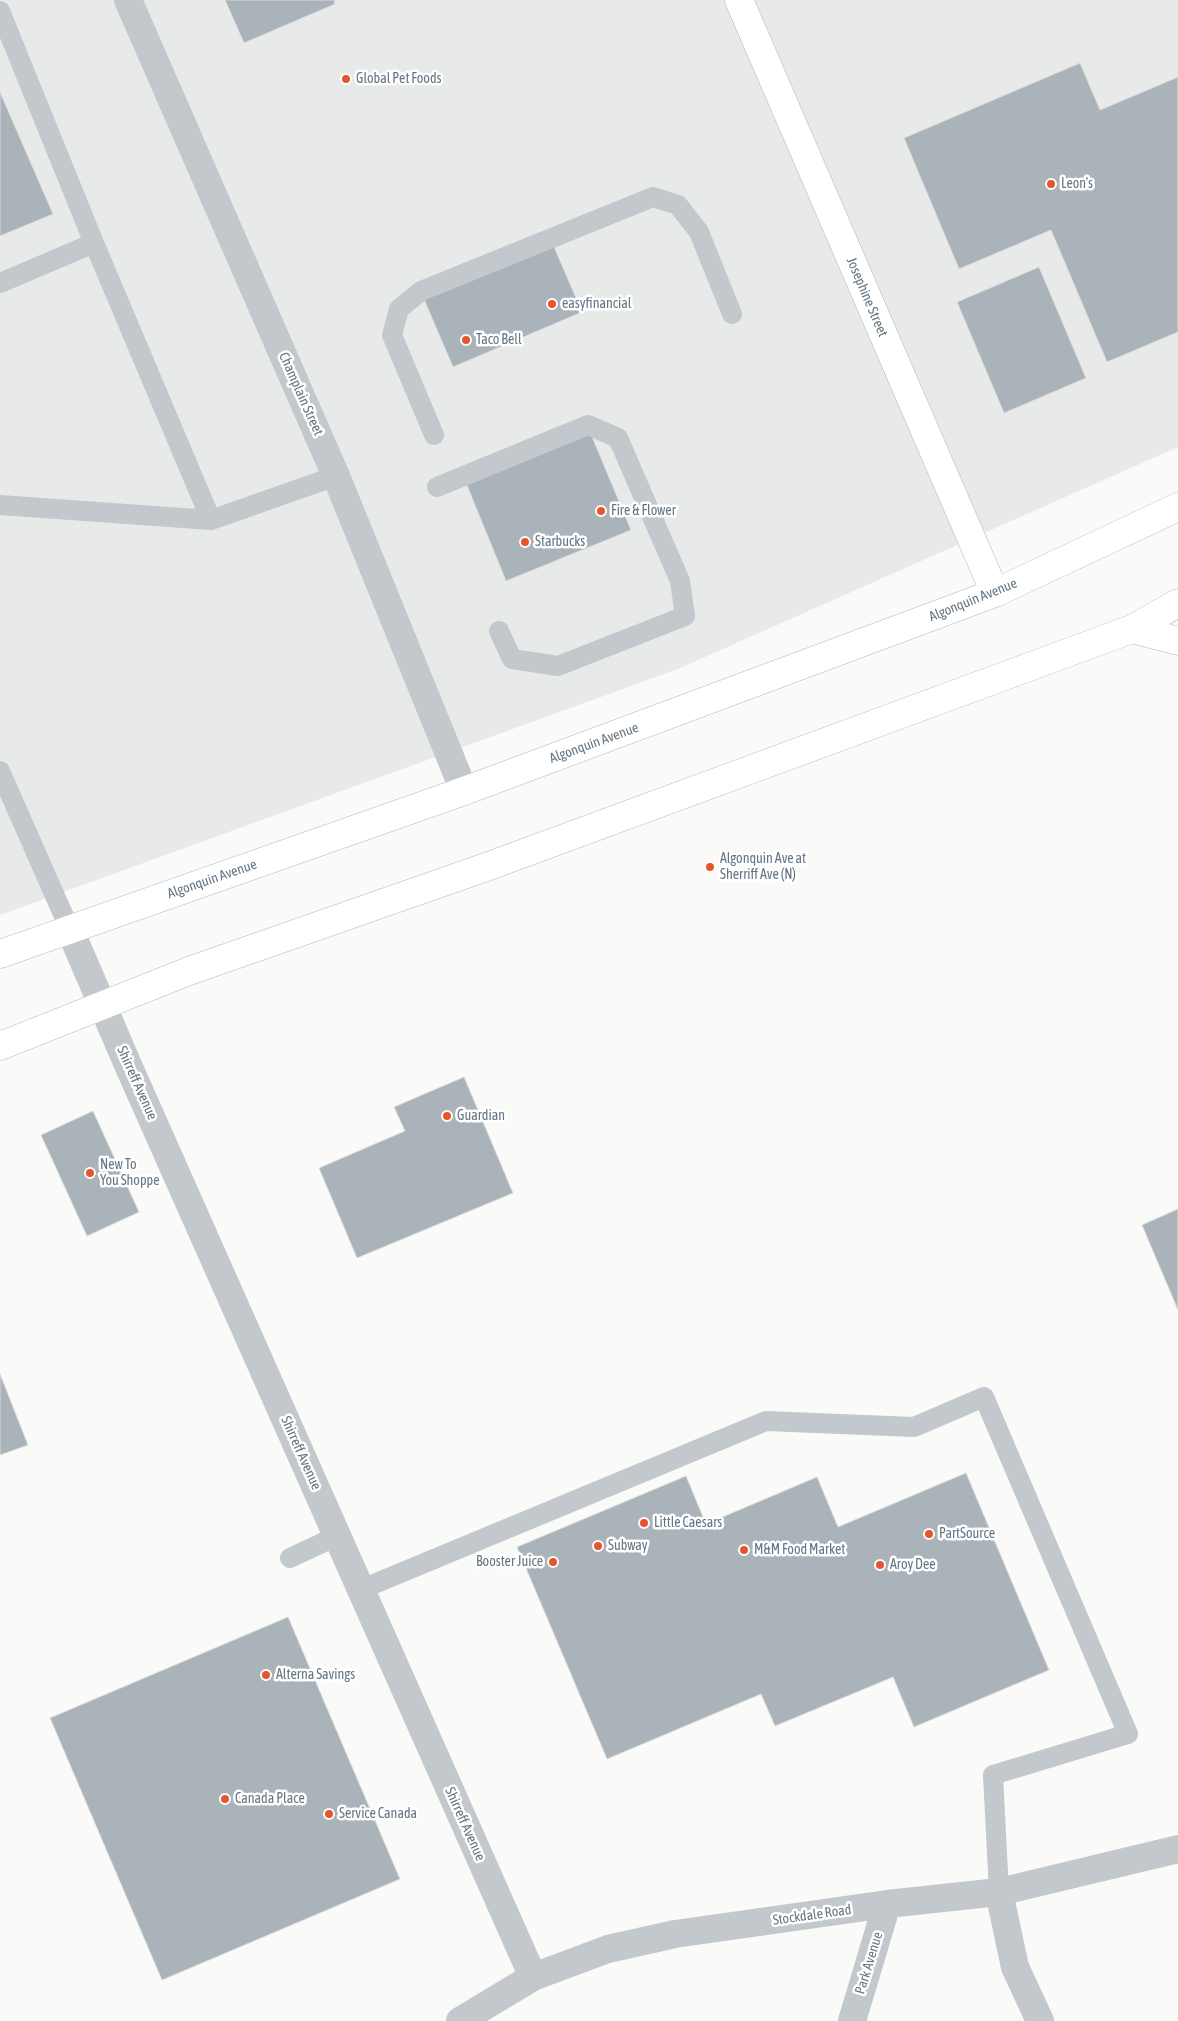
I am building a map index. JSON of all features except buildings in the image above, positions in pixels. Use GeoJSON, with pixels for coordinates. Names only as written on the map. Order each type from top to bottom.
{"type":"FeatureCollection","features":[{"type":"Feature","properties":{"kind":"main road","name":"Josephine Street"},"geometry":{"type":"LineString","coordinates":[[739,0],[995,593]]}},
{"type":"Feature","properties":{"kind":"main road","name":"Algonquin Avenue"},"geometry":{"type":"LineString","coordinates":[[0,954],[464,791],[995,593],[1178,507]]}},
{"type":"Feature","properties":{"kind":"main road"},"geometry":{"type":"LineString","coordinates":[[0,1046],[189,971],[489,866],[1132,629],[1178,603]]}},
{"type":"Feature","properties":{"kind":"main road"},"geometry":{"type":"LineString","coordinates":[[1132,629],[1178,641]]}},
{"type":"Feature","properties":{"kind":"street","name":"Champlain Street"},"geometry":{"type":"LineString","coordinates":[[128,0],[336,476],[464,791]]}},
{"type":"Feature","properties":{"kind":"street","name":"Shirreff Avenue"},"geometry":{"type":"LineString","coordinates":[[70,930],[533,1977]]}},
{"type":"Feature","properties":{"kind":"street","name":"Stockdale Road"},"geometry":{"type":"LineString","coordinates":[[460,2021],[533,1977],[608,1949],[675,1934],[887,1904],[999,1892],[1178,1849]]}},
{"type":"Feature","properties":{"kind":"street"},"geometry":{"type":"LineString","coordinates":[[999,1892],[1015,1967],[1040,2021]]}},
{"type":"Feature","properties":{"kind":"street","name":"Park Avenue"},"geometry":{"type":"LineString","coordinates":[[852,2021],[887,1904]]}},
{"type":"Feature","properties":{"kind":"lane"},"geometry":{"type":"LineString","coordinates":[[0,11],[94,243],[211,520]]}},
{"type":"Feature","properties":{"kind":"lane"},"geometry":{"type":"LineString","coordinates":[[434,436],[392,335],[399,309],[421,291],[653,197],[678,205],[699,232],[732,314]]}},
{"type":"Feature","properties":{"kind":"lane"},"geometry":{"type":"LineString","coordinates":[[0,283],[94,243]]}},
{"type":"Feature","properties":{"kind":"lane"},"geometry":{"type":"LineString","coordinates":[[437,487],[588,425],[618,438],[680,581],[685,616],[558,666],[512,659],[499,631]]}},
{"type":"Feature","properties":{"kind":"lane"},"geometry":{"type":"LineString","coordinates":[[0,505],[211,520],[336,476]]}},
{"type":"Feature","properties":{"kind":"lane"},"geometry":{"type":"LineString","coordinates":[[0,771],[70,930]]}},
{"type":"Feature","properties":{"kind":"lane"},"geometry":{"type":"LineString","coordinates":[[362,1590],[766,1421],[914,1427],[984,1397],[1128,1734],[993,1775],[999,1892]]}},
{"type":"Feature","properties":{"kind":"lane"},"geometry":{"type":"LineString","coordinates":[[290,1558],[338,1536]]}},
{"type":"Feature","properties":{"kind":"shaded area"},"geometry":{"type":"Polygon","coordinates":[[[0,0],[1178,0],[1178,447],[678,669],[0,915],[0,0]]]}},
{"type":"Feature","properties":{"kind":"place","name":"Global Pet Foods"},"geometry":{"type":"Point","coordinates":[346,79]}},
{"type":"Feature","properties":{"kind":"place","name":"Leon's"},"geometry":{"type":"Point","coordinates":[1051,184]}},
{"type":"Feature","properties":{"kind":"place","name":"easyfinancial"},"geometry":{"type":"Point","coordinates":[552,304]}},
{"type":"Feature","properties":{"kind":"place","name":"Taco Bell"},"geometry":{"type":"Point","coordinates":[466,340]}},
{"type":"Feature","properties":{"kind":"place","name":"Fire & Flower"},"geometry":{"type":"Point","coordinates":[601,511]}},
{"type":"Feature","properties":{"kind":"place","name":"Starbucks"},"geometry":{"type":"Point","coordinates":[525,542]}},
{"type":"Feature","properties":{"kind":"place","name":"Algonquin Ave at Sherriff Ave (N)"},"geometry":{"type":"Point","coordinates":[710,867]}},
{"type":"Feature","properties":{"kind":"place","name":"Guardian"},"geometry":{"type":"Point","coordinates":[447,1116]}},
{"type":"Feature","properties":{"kind":"place","name":"New To You Shoppe"},"geometry":{"type":"Point","coordinates":[90,1173]}},
{"type":"Feature","properties":{"kind":"place","name":"Little Caesars"},"geometry":{"type":"Point","coordinates":[644,1523]}},
{"type":"Feature","properties":{"kind":"place","name":"PartSource"},"geometry":{"type":"Point","coordinates":[929,1534]}},
{"type":"Feature","properties":{"kind":"place","name":"Subway"},"geometry":{"type":"Point","coordinates":[598,1546]}},
{"type":"Feature","properties":{"kind":"place","name":"M&M Food Market"},"geometry":{"type":"Point","coordinates":[744,1550]}},
{"type":"Feature","properties":{"kind":"place","name":"Booster Juice"},"geometry":{"type":"Point","coordinates":[553,1562]}},
{"type":"Feature","properties":{"kind":"place","name":"Aroy Dee"},"geometry":{"type":"Point","coordinates":[880,1565]}},
{"type":"Feature","properties":{"kind":"place","name":"Alterna Savings"},"geometry":{"type":"Point","coordinates":[266,1675]}},
{"type":"Feature","properties":{"kind":"place","name":"Canada Place"},"geometry":{"type":"Point","coordinates":[225,1799]}},
{"type":"Feature","properties":{"kind":"place","name":"Service Canada"},"geometry":{"type":"Point","coordinates":[329,1814]}}]}
